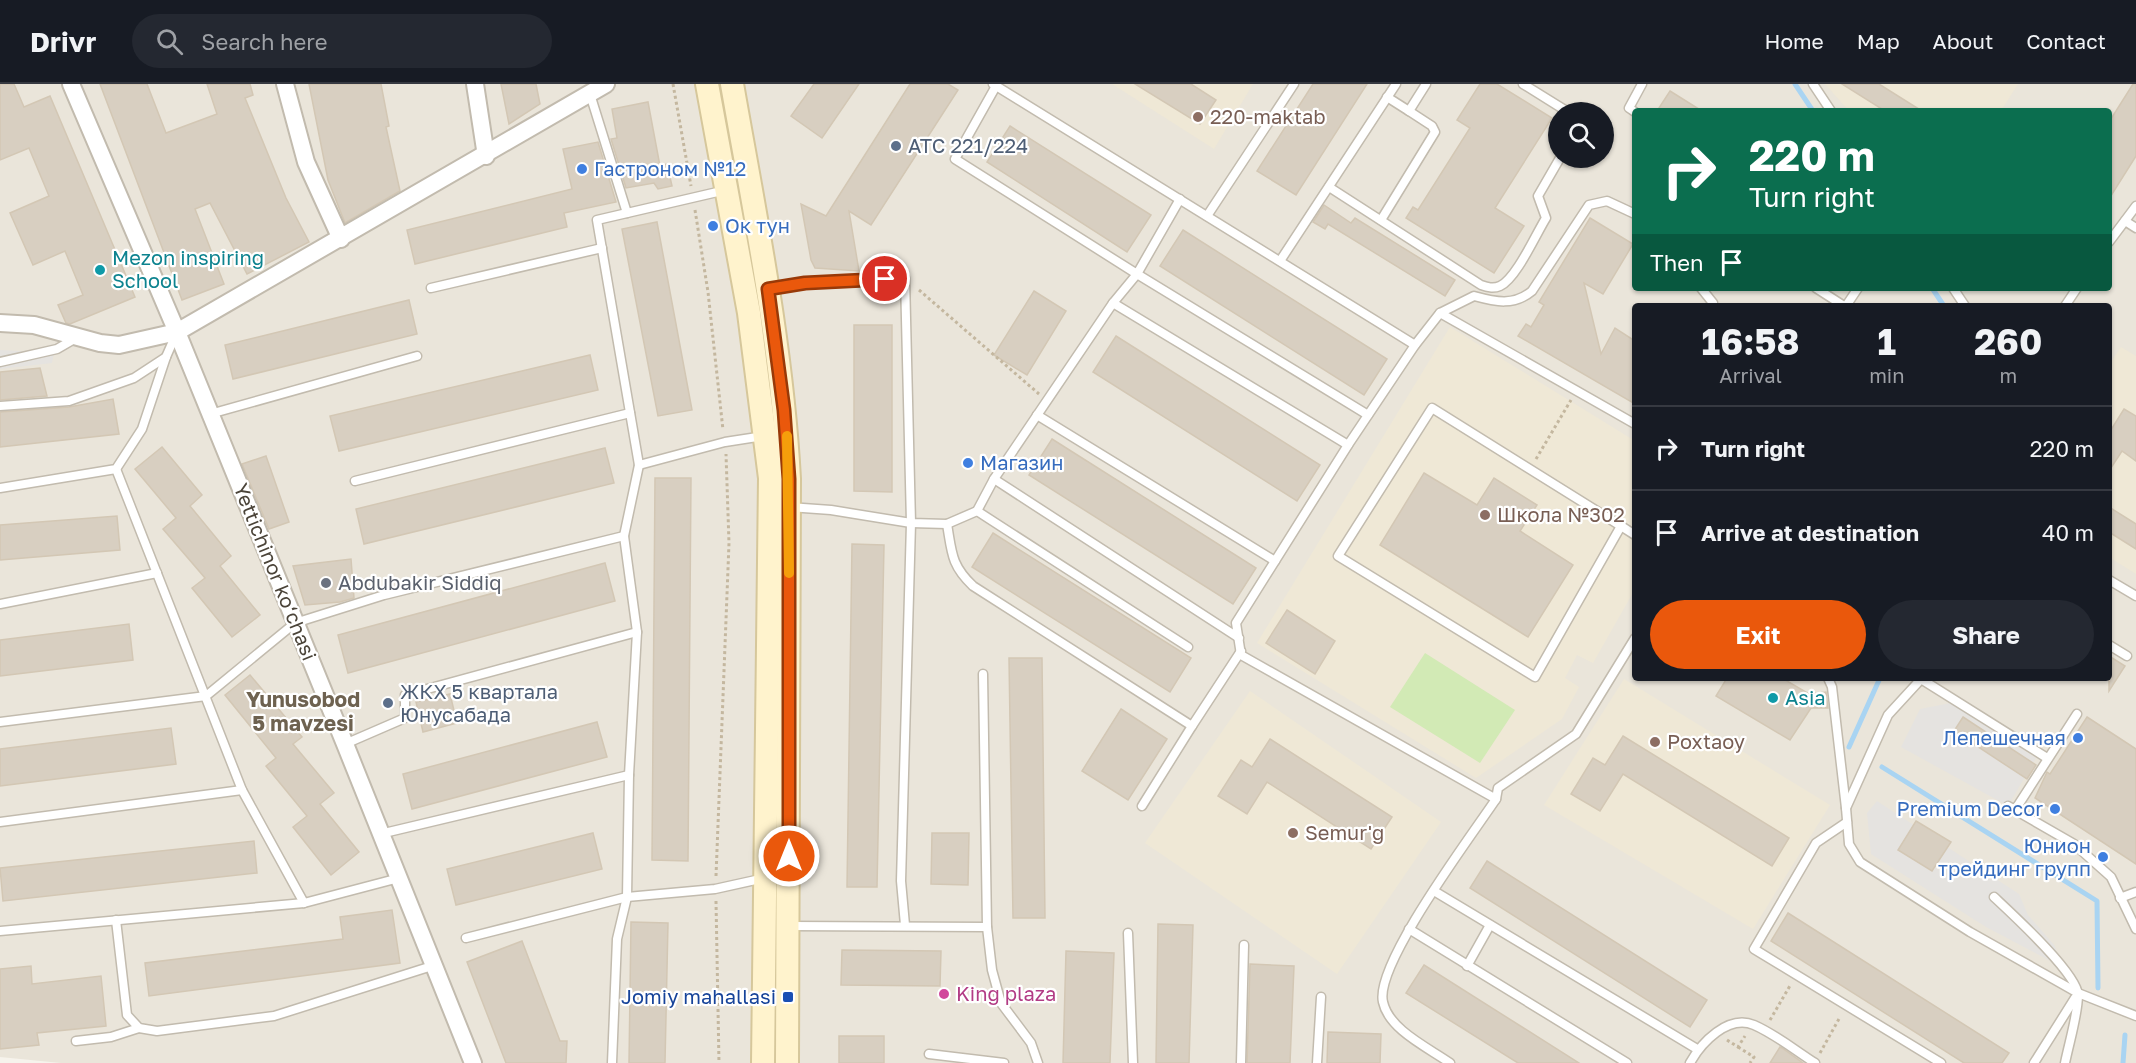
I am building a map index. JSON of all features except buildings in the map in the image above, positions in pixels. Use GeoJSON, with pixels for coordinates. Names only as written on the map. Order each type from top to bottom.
{"type":"FeatureCollection","features":[{"type":"Feature","properties":{"kind":"main road"},"geometry":{"type":"LineString","coordinates":[[706,84],[749,313],[767,435],[771,522],[763,1063]]}},
{"type":"Feature","properties":{"kind":"main road"},"geometry":{"type":"LineString","coordinates":[[732,84],[768,289],[786,432],[789,507],[787,1063]]}},
{"type":"Feature","properties":{"kind":"street","name":"Yettichinor ko‘chasi"},"geometry":{"type":"LineString","coordinates":[[71,84],[177,332],[472,1063]]}},
{"type":"Feature","properties":{"kind":"street"},"geometry":{"type":"LineString","coordinates":[[285,84],[306,162],[340,238]]}},
{"type":"Feature","properties":{"kind":"street"},"geometry":{"type":"LineString","coordinates":[[475,84],[486,156]]}},
{"type":"Feature","properties":{"kind":"street"},"geometry":{"type":"LineString","coordinates":[[0,323],[34,324],[79,337],[119,345],[177,332],[486,156],[606,84]]}},
{"type":"Feature","properties":{"kind":"lane"},"geometry":{"type":"LineString","coordinates":[[1208,216],[1294,84]]}},
{"type":"Feature","properties":{"kind":"lane"},"geometry":{"type":"LineString","coordinates":[[1280,261],[1396,84]]}},
{"type":"Feature","properties":{"kind":"lane"},"geometry":{"type":"LineString","coordinates":[[1409,111],[1426,84]]}},
{"type":"Feature","properties":{"kind":"lane"},"geometry":{"type":"LineString","coordinates":[[1523,84],[1552,102]]}},
{"type":"Feature","properties":{"kind":"lane"},"geometry":{"type":"LineString","coordinates":[[1632,110],[1629,108],[1642,84]]}},
{"type":"Feature","properties":{"kind":"lane"},"geometry":{"type":"LineString","coordinates":[[1813,84],[1829,108]]}},
{"type":"Feature","properties":{"kind":"lane"},"geometry":{"type":"LineString","coordinates":[[1368,415],[1137,274],[955,159],[995,85],[1414,345]]}},
{"type":"Feature","properties":{"kind":"lane"},"geometry":{"type":"LineString","coordinates":[[590,94],[627,213]]}},
{"type":"Feature","properties":{"kind":"lane"},"geometry":{"type":"LineString","coordinates":[[1380,220],[1435,132],[1432,126],[1387,97]]}},
{"type":"Feature","properties":{"kind":"lane"},"geometry":{"type":"LineString","coordinates":[[1329,187],[1480,285],[1492,288],[1501,286],[1513,274],[1546,218],[1538,196],[1554,168]]}},
{"type":"Feature","properties":{"kind":"lane"},"geometry":{"type":"LineString","coordinates":[[612,1063],[617,939],[627,897],[629,775],[638,632],[624,536],[639,465],[597,220],[726,190]]}},
{"type":"Feature","properties":{"kind":"lane"},"geometry":{"type":"LineString","coordinates":[[789,507],[831,510],[911,523],[947,524],[976,511],[994,479],[1113,303],[1137,274],[1180,199]]}},
{"type":"Feature","properties":{"kind":"lane"},"geometry":{"type":"LineString","coordinates":[[1474,296],[1498,302],[1523,298],[1532,291],[1589,205],[1607,201],[1632,213]]}},
{"type":"Feature","properties":{"kind":"lane"},"geometry":{"type":"LineString","coordinates":[[2112,238],[2136,206]]}},
{"type":"Feature","properties":{"kind":"lane"},"geometry":{"type":"LineString","coordinates":[[2125,221],[2136,228]]}},
{"type":"Feature","properties":{"kind":"lane"},"geometry":{"type":"LineString","coordinates":[[431,288],[602,248]]}},
{"type":"Feature","properties":{"kind":"lane"},"geometry":{"type":"LineString","coordinates":[[768,289],[805,283],[904,278],[911,523],[901,881],[905,925]]}},
{"type":"Feature","properties":{"kind":"lane"},"geometry":{"type":"LineString","coordinates":[[1480,285],[1474,296],[1440,313],[1414,345],[1236,623],[1241,656],[1496,800]]}},
{"type":"Feature","properties":{"kind":"lane"},"geometry":{"type":"LineString","coordinates":[[1703,291],[1713,303]]}},
{"type":"Feature","properties":{"kind":"lane"},"geometry":{"type":"LineString","coordinates":[[1821,291],[1840,303]]}},
{"type":"Feature","properties":{"kind":"lane"},"geometry":{"type":"LineString","coordinates":[[1113,303],[1348,445]]}},
{"type":"Feature","properties":{"kind":"lane"},"geometry":{"type":"LineString","coordinates":[[1440,313],[1632,422]]}},
{"type":"Feature","properties":{"kind":"lane"},"geometry":{"type":"LineString","coordinates":[[0,488],[116,469],[142,429],[166,357],[177,332]]}},
{"type":"Feature","properties":{"kind":"lane"},"geometry":{"type":"LineString","coordinates":[[0,362],[57,349],[79,337]]}},
{"type":"Feature","properties":{"kind":"lane"},"geometry":{"type":"LineString","coordinates":[[0,354],[25,355]]}},
{"type":"Feature","properties":{"kind":"lane"},"geometry":{"type":"LineString","coordinates":[[210,414],[417,356]]}},
{"type":"Feature","properties":{"kind":"lane"},"geometry":{"type":"LineString","coordinates":[[0,406],[69,400],[134,378],[166,357]]}},
{"type":"Feature","properties":{"kind":"lane"},"geometry":{"type":"LineString","coordinates":[[1621,526],[1535,677],[1338,556],[1432,408],[1530,470],[1621,526],[1632,533]]}},
{"type":"Feature","properties":{"kind":"lane"},"geometry":{"type":"LineString","coordinates":[[356,481],[630,413]]}},
{"type":"Feature","properties":{"kind":"lane"},"geometry":{"type":"LineString","coordinates":[[1037,415],[1275,561]]}},
{"type":"Feature","properties":{"kind":"lane"},"geometry":{"type":"LineString","coordinates":[[639,465],[725,442],[767,435]]}},
{"type":"Feature","properties":{"kind":"lane"},"geometry":{"type":"LineString","coordinates":[[116,469],[242,790],[304,903]]}},
{"type":"Feature","properties":{"kind":"lane"},"geometry":{"type":"LineString","coordinates":[[994,479],[1239,638]]}},
{"type":"Feature","properties":{"kind":"lane"},"geometry":{"type":"LineString","coordinates":[[976,511],[1188,647]]}},
{"type":"Feature","properties":{"kind":"lane"},"geometry":{"type":"LineString","coordinates":[[947,524],[952,556],[958,572],[973,586],[1192,726]]}},
{"type":"Feature","properties":{"kind":"lane"},"geometry":{"type":"LineString","coordinates":[[0,722],[206,696],[295,623],[384,595],[624,536]]}},
{"type":"Feature","properties":{"kind":"lane"},"geometry":{"type":"LineString","coordinates":[[0,604],[157,573]]}},
{"type":"Feature","properties":{"kind":"lane"},"geometry":{"type":"LineString","coordinates":[[2112,582],[2136,596]]}},
{"type":"Feature","properties":{"kind":"lane"},"geometry":{"type":"LineString","coordinates":[[345,744],[405,718],[405,695],[638,632]]}},
{"type":"Feature","properties":{"kind":"lane"},"geometry":{"type":"LineString","coordinates":[[1450,1063],[1394,1023],[1383,1003],[1383,985],[1409,929],[1496,800],[1498,788],[1576,734],[1632,643]]}},
{"type":"Feature","properties":{"kind":"lane"},"geometry":{"type":"LineString","coordinates":[[2112,647],[2127,656]]}},
{"type":"Feature","properties":{"kind":"lane"},"geometry":{"type":"LineString","coordinates":[[1142,806],[1240,651]]}},
{"type":"Feature","properties":{"kind":"lane"},"geometry":{"type":"LineString","coordinates":[[983,674],[987,927],[992,970],[1001,1003],[1031,1043],[1038,1063]]}},
{"type":"Feature","properties":{"kind":"lane"},"geometry":{"type":"LineString","coordinates":[[1829,681],[1832,687],[1850,844],[1860,862],[1970,932],[2078,993],[2136,1016]]}},
{"type":"Feature","properties":{"kind":"lane"},"geometry":{"type":"LineString","coordinates":[[1846,808],[1888,716],[1920,681]]}},
{"type":"Feature","properties":{"kind":"lane"},"geometry":{"type":"LineString","coordinates":[[1925,681],[2048,758]]}},
{"type":"Feature","properties":{"kind":"lane"},"geometry":{"type":"LineString","coordinates":[[2077,714],[2012,808],[2074,844],[2111,877],[2136,930]]}},
{"type":"Feature","properties":{"kind":"lane"},"geometry":{"type":"LineString","coordinates":[[380,834],[629,775]]}},
{"type":"Feature","properties":{"kind":"lane"},"geometry":{"type":"LineString","coordinates":[[0,822],[242,790]]}},
{"type":"Feature","properties":{"kind":"lane"},"geometry":{"type":"LineString","coordinates":[[1847,822],[1816,843],[1754,949],[1941,1063]]}},
{"type":"Feature","properties":{"kind":"lane"},"geometry":{"type":"LineString","coordinates":[[466,938],[627,897],[715,889],[767,877]]}},
{"type":"Feature","properties":{"kind":"lane"},"geometry":{"type":"LineString","coordinates":[[0,931],[304,903],[399,878]]}},
{"type":"Feature","properties":{"kind":"lane"},"geometry":{"type":"LineString","coordinates":[[1434,891],[1697,1049]]}},
{"type":"Feature","properties":{"kind":"lane"},"geometry":{"type":"LineString","coordinates":[[2120,898],[2136,892]]}},
{"type":"Feature","properties":{"kind":"lane"},"geometry":{"type":"LineString","coordinates":[[1994,897],[2046,948],[2072,979],[2078,993],[2065,1063]]}},
{"type":"Feature","properties":{"kind":"lane"},"geometry":{"type":"LineString","coordinates":[[116,920],[127,1015],[139,1028]]}},
{"type":"Feature","properties":{"kind":"lane"},"geometry":{"type":"LineString","coordinates":[[1467,966],[1490,925]]}},
{"type":"Feature","properties":{"kind":"lane"},"geometry":{"type":"LineString","coordinates":[[789,926],[987,927]]}},
{"type":"Feature","properties":{"kind":"lane"},"geometry":{"type":"LineString","coordinates":[[1409,929],[1628,1063]]}},
{"type":"Feature","properties":{"kind":"lane"},"geometry":{"type":"LineString","coordinates":[[1128,933],[1133,1063]]}},
{"type":"Feature","properties":{"kind":"lane"},"geometry":{"type":"LineString","coordinates":[[1241,1063],[1244,945]]}},
{"type":"Feature","properties":{"kind":"lane"},"geometry":{"type":"LineString","coordinates":[[75,1041],[111,1037],[139,1028],[157,1031],[274,1016],[432,966]]}},
{"type":"Feature","properties":{"kind":"lane"},"geometry":{"type":"LineString","coordinates":[[2034,1063],[2078,993]]}},
{"type":"Feature","properties":{"kind":"lane"},"geometry":{"type":"LineString","coordinates":[[1317,1063],[1321,997]]}},
{"type":"Feature","properties":{"kind":"lane"},"geometry":{"type":"LineString","coordinates":[[1690,1063],[1697,1049],[1715,1033],[1735,1025],[1753,1024],[1815,1063]]}},
{"type":"Feature","properties":{"kind":"lane"},"geometry":{"type":"LineString","coordinates":[[929,1054],[1004,1063]]}},
{"type":"Feature","properties":{"kind":"path"},"geometry":{"type":"LineString","coordinates":[[674,84],[708,292],[725,442],[729,543],[715,889],[719,1063]]}},
{"type":"Feature","properties":{"kind":"path"},"geometry":{"type":"LineString","coordinates":[[904,278],[1047,401]]}},
{"type":"Feature","properties":{"kind":"path"},"geometry":{"type":"LineString","coordinates":[[1530,470],[1577,391]]}},
{"type":"Feature","properties":{"kind":"path"},"geometry":{"type":"LineString","coordinates":[[1770,1021],[1796,975]]}},
{"type":"Feature","properties":{"kind":"path"},"geometry":{"type":"LineString","coordinates":[[1820,1054],[1847,1005]]}},
{"type":"Feature","properties":{"kind":"path"},"geometry":{"type":"LineString","coordinates":[[1738,1047],[1754,1058],[1750,1063]]}},
{"type":"Feature","properties":{"kind":"shaded area"},"geometry":{"type":"Polygon","coordinates":[[[0,84],[2136,84],[2136,1063],[61,1063],[0,1057],[0,84]]]}},
{"type":"Feature","properties":{"kind":"shaded area","name":"220-maktab"},"geometry":{"type":"Polygon","coordinates":[[[1112,84],[1253,84],[1214,149],[1112,84]]]}},
{"type":"Feature","properties":{"kind":"shaded area"},"geometry":{"type":"Polygon","coordinates":[[[1825,84],[2018,84],[2003,108],[1846,108],[1825,84]]]}},
{"type":"Feature","properties":{"kind":"shaded area","name":"Школа №302"},"geometry":{"type":"Polygon","coordinates":[[[1450,327],[1632,439],[1632,594],[1593,663],[1577,655],[1565,678],[1579,687],[1562,719],[1476,778],[1257,643],[1450,327]]]}},
{"type":"Feature","properties":{"kind":"shaded area"},"geometry":{"type":"Polygon","coordinates":[[[2121,347],[2136,356],[2136,574],[2112,559],[2112,360],[2121,347]]]}},
{"type":"Feature","properties":{"kind":"shaded area"},"geometry":{"type":"Polygon","coordinates":[[[0,350],[54,353],[52,363],[0,369],[0,350]]]}},
{"type":"Feature","properties":{"kind":"shaded area","name":"Poxtaoy"},"geometry":{"type":"Polygon","coordinates":[[[1624,679],[1830,805],[1753,929],[1544,805],[1624,679]]]}},
{"type":"Feature","properties":{"kind":"shaded area","name":"Semur'g"},"geometry":{"type":"Polygon","coordinates":[[[1250,691],[1441,822],[1337,974],[1145,843],[1250,691]]]}},
{"type":"Feature","properties":{"kind":"shaded area"},"geometry":{"type":"Polygon","coordinates":[[[1951,703],[2036,758],[2008,806],[1901,747],[1920,709],[1951,703]]]}},
{"type":"Feature","properties":{"kind":"shaded area"},"geometry":{"type":"Polygon","coordinates":[[[1877,801],[2019,894],[2028,915],[2055,946],[2060,966],[1986,927],[1871,854],[1867,813],[1877,801]]]}},
{"type":"Feature","properties":{"kind":"green space"},"geometry":{"type":"Polygon","coordinates":[[[1425,653],[1515,710],[1480,763],[1390,707],[1425,653]]]}},
{"type":"Feature","properties":{"kind":"waterway"},"geometry":{"type":"LineString","coordinates":[[1795,84],[1811,108]]}},
{"type":"Feature","properties":{"kind":"waterway"},"geometry":{"type":"LineString","coordinates":[[1934,291],[1942,303]]}},
{"type":"Feature","properties":{"kind":"waterway"},"geometry":{"type":"LineString","coordinates":[[1849,747],[1879,681]]}},
{"type":"Feature","properties":{"kind":"waterway"},"geometry":{"type":"LineString","coordinates":[[1882,767],[2097,901],[2098,988]]}},
{"type":"Feature","properties":{"kind":"waterway"},"geometry":{"type":"LineString","coordinates":[[2123,1063],[2125,1035]]}},
{"type":"Feature","properties":{"kind":"slow traffic"},"geometry":{"type":"LineString","coordinates":[[787,436],[789,573]]}},
{"type":"Feature","properties":{"kind":"place","name":"220-maktab"},"geometry":{"type":"Point","coordinates":[1198,117]}},
{"type":"Feature","properties":{"kind":"place","name":"АТС 221/224"},"geometry":{"type":"Point","coordinates":[896,146]}},
{"type":"Feature","properties":{"kind":"place","name":"Гастроном №12"},"geometry":{"type":"Point","coordinates":[582,169]}},
{"type":"Feature","properties":{"kind":"place","name":"Ок тун"},"geometry":{"type":"Point","coordinates":[713,226]}},
{"type":"Feature","properties":{"kind":"place","name":"Mezon inspiring School"},"geometry":{"type":"Point","coordinates":[100,270]}},
{"type":"Feature","properties":{"kind":"place","name":"Магазин"},"geometry":{"type":"Point","coordinates":[968,463]}},
{"type":"Feature","properties":{"kind":"place","name":"Школа №302"},"geometry":{"type":"Point","coordinates":[1485,515]}},
{"type":"Feature","properties":{"kind":"place","name":"Abdubakir Siddiq"},"geometry":{"type":"Point","coordinates":[326,583]}},
{"type":"Feature","properties":{"kind":"place","name":"Asia"},"geometry":{"type":"Point","coordinates":[1773,698]}},
{"type":"Feature","properties":{"kind":"place","name":"ЖКХ 5 квартала Юнусабада"},"geometry":{"type":"Point","coordinates":[388,703]}},
{"type":"Feature","properties":{"kind":"place","name":"Лепешечная"},"geometry":{"type":"Point","coordinates":[2078,738]}},
{"type":"Feature","properties":{"kind":"place","name":"Poxtaoy"},"geometry":{"type":"Point","coordinates":[1655,742]}},
{"type":"Feature","properties":{"kind":"place","name":"Premium Decor"},"geometry":{"type":"Point","coordinates":[2055,809]}},
{"type":"Feature","properties":{"kind":"place","name":"Semur'g"},"geometry":{"type":"Point","coordinates":[1293,833]}},
{"type":"Feature","properties":{"kind":"place","name":"Юнион трейдинг групп"},"geometry":{"type":"Point","coordinates":[2103,857]}},
{"type":"Feature","properties":{"kind":"place","name":"King plaza"},"geometry":{"type":"Point","coordinates":[944,994]}},
{"type":"Feature","properties":{"kind":"place","name":"Jomiy mahallasi"},"geometry":{"type":"Point","coordinates":[788,997]}},
{"type":"Feature","properties":{"kind":"district","name":"Yunusobod 5 mavzesi"},"geometry":{"type":"Point","coordinates":[303,712]}},
{"type":"Feature","properties":{"kind":"route"},"geometry":{"type":"LineString","coordinates":[[789,856],[789,479],[779,364],[768,289],[805,283],[885,279]]}}]}
